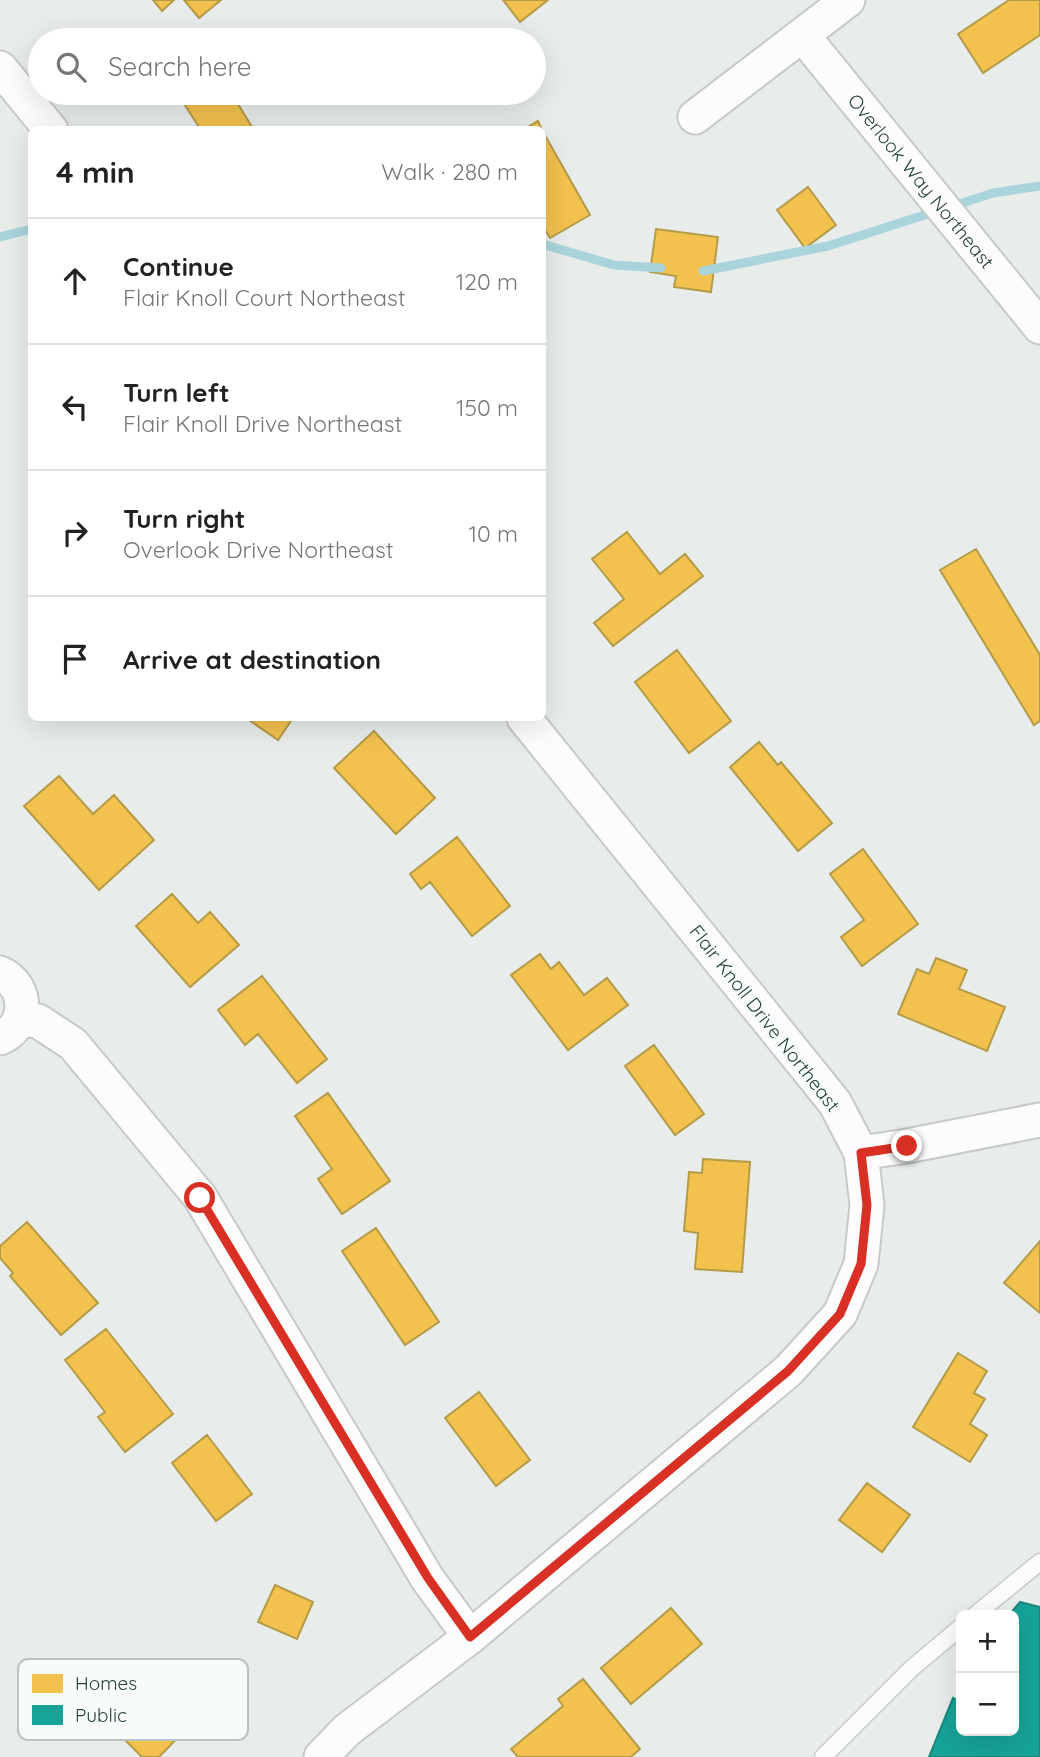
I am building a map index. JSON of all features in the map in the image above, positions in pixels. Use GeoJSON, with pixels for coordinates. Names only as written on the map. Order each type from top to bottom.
{"type":"FeatureCollection","features":[{"type":"Feature","properties":{"kind":"street"},"geometry":{"type":"LineString","coordinates":[[695,117],[848,0]]}},
{"type":"Feature","properties":{"kind":"street","name":"Overlook Way Northeast"},"geometry":{"type":"LineString","coordinates":[[803,36],[1040,327]]}},
{"type":"Feature","properties":{"kind":"street"},"geometry":{"type":"LineString","coordinates":[[0,68],[28,102]]}},
{"type":"Feature","properties":{"kind":"street"},"geometry":{"type":"LineString","coordinates":[[30,105],[48,126]]}},
{"type":"Feature","properties":{"kind":"street","name":"Flair Knoll Drive Northeast"},"geometry":{"type":"LineString","coordinates":[[321,1757],[347,1730],[470,1637],[788,1371],[840,1314],[861,1264],[867,1205],[861,1153],[835,1103],[526,721]]}},
{"type":"Feature","properties":{"kind":"street"},"geometry":{"type":"LineString","coordinates":[[0,974],[15,984],[20,995],[22,1007],[10,1028]]}},
{"type":"Feature","properties":{"kind":"street"},"geometry":{"type":"LineString","coordinates":[[10,1028],[38,1021],[73,1044],[200,1198],[428,1578],[470,1637]]}},
{"type":"Feature","properties":{"kind":"street"},"geometry":{"type":"LineString","coordinates":[[861,1153],[1040,1120]]}},
{"type":"Feature","properties":{"kind":"lane"},"geometry":{"type":"LineString","coordinates":[[981,1610],[1040,1562]]}},
{"type":"Feature","properties":{"kind":"lane"},"geometry":{"type":"LineString","coordinates":[[823,1757],[912,1668],[956,1631]]}},
{"type":"Feature","properties":{"kind":"building: Homes"},"geometry":{"type":"Polygon","coordinates":[[[153,0],[174,0],[162,11],[153,0]]]}},
{"type":"Feature","properties":{"kind":"building: Homes"},"geometry":{"type":"Polygon","coordinates":[[[184,0],[221,0],[199,18],[184,0]]]}},
{"type":"Feature","properties":{"kind":"building: Homes"},"geometry":{"type":"Polygon","coordinates":[[[503,0],[548,0],[520,22],[503,0]]]}},
{"type":"Feature","properties":{"kind":"building: Homes"},"geometry":{"type":"Polygon","coordinates":[[[1009,0],[1040,0],[1040,35],[983,73],[958,34],[1009,0]]]}},
{"type":"Feature","properties":{"kind":"building: Homes"},"geometry":{"type":"Polygon","coordinates":[[[185,105],[239,105],[252,126],[198,126],[185,105]]]}},
{"type":"Feature","properties":{"kind":"building: Homes"},"geometry":{"type":"Polygon","coordinates":[[[546,137],[590,215],[550,238],[546,232],[546,137]]]}},
{"type":"Feature","properties":{"kind":"building: Homes"},"geometry":{"type":"Polygon","coordinates":[[[808,187],[836,225],[805,248],[777,210],[808,187]]]}},
{"type":"Feature","properties":{"kind":"building: Homes"},"geometry":{"type":"Polygon","coordinates":[[[656,229],[718,237],[711,292],[674,287],[676,276],[650,272],[656,229]]]}},
{"type":"Feature","properties":{"kind":"building: Homes"},"geometry":{"type":"Polygon","coordinates":[[[627,532],[660,574],[685,554],[703,576],[613,646],[594,623],[624,599],[592,559],[627,532]]]}},
{"type":"Feature","properties":{"kind":"building: Homes"},"geometry":{"type":"Polygon","coordinates":[[[976,549],[1040,655],[1040,721],[1034,725],[940,570],[976,549]]]}},
{"type":"Feature","properties":{"kind":"building: Homes"},"geometry":{"type":"Polygon","coordinates":[[[677,650],[731,721],[689,753],[635,682],[677,650]]]}},
{"type":"Feature","properties":{"kind":"building: Homes"},"geometry":{"type":"Polygon","coordinates":[[[250,721],[291,721],[278,740],[250,721]]]}},
{"type":"Feature","properties":{"kind":"building: Homes"},"geometry":{"type":"Polygon","coordinates":[[[374,731],[435,798],[396,834],[334,768],[374,731]]]}},
{"type":"Feature","properties":{"kind":"building: Homes"},"geometry":{"type":"Polygon","coordinates":[[[759,742],[778,765],[781,762],[832,823],[798,851],[730,767],[759,742]]]}},
{"type":"Feature","properties":{"kind":"building: Homes"},"geometry":{"type":"Polygon","coordinates":[[[59,776],[93,814],[114,795],[154,840],[99,890],[24,806],[59,776]]]}},
{"type":"Feature","properties":{"kind":"building: Homes"},"geometry":{"type":"Polygon","coordinates":[[[457,837],[510,906],[472,936],[430,882],[421,889],[410,874],[457,837]]]}},
{"type":"Feature","properties":{"kind":"building: Homes"},"geometry":{"type":"Polygon","coordinates":[[[863,849],[918,924],[862,966],[841,937],[864,920],[830,874],[863,849]]]}},
{"type":"Feature","properties":{"kind":"building: Homes"},"geometry":{"type":"Polygon","coordinates":[[[172,894],[198,923],[210,912],[239,945],[190,987],[136,926],[172,894]]]}},
{"type":"Feature","properties":{"kind":"building: Homes"},"geometry":{"type":"Polygon","coordinates":[[[540,954],[551,969],[559,962],[584,995],[607,978],[628,1005],[568,1050],[511,975],[540,954]]]}},
{"type":"Feature","properties":{"kind":"building: Homes"},"geometry":{"type":"Polygon","coordinates":[[[936,958],[967,970],[959,989],[1005,1007],[987,1051],[898,1014],[917,969],[929,974],[936,958]]]}},
{"type":"Feature","properties":{"kind":"building: Homes"},"geometry":{"type":"Polygon","coordinates":[[[262,976],[327,1059],[297,1083],[258,1034],[245,1045],[218,1010],[262,976]]]}},
{"type":"Feature","properties":{"kind":"building: Homes"},"geometry":{"type":"Polygon","coordinates":[[[654,1045],[704,1114],[675,1135],[625,1066],[654,1045]]]}},
{"type":"Feature","properties":{"kind":"building: Homes"},"geometry":{"type":"Polygon","coordinates":[[[328,1093],[390,1181],[342,1214],[318,1179],[332,1169],[295,1116],[328,1093]]]}},
{"type":"Feature","properties":{"kind":"building: Homes"},"geometry":{"type":"Polygon","coordinates":[[[703,1159],[750,1162],[742,1272],[695,1269],[698,1233],[684,1231],[689,1172],[702,1173],[703,1159]]]}},
{"type":"Feature","properties":{"kind":"building: Homes"},"geometry":{"type":"Polygon","coordinates":[[[27,1222],[98,1303],[61,1335],[10,1276],[13,1273],[0,1258],[0,1246],[27,1222]]]}},
{"type":"Feature","properties":{"kind":"building: Homes"},"geometry":{"type":"Polygon","coordinates":[[[376,1228],[439,1322],[405,1345],[342,1251],[376,1228]]]}},
{"type":"Feature","properties":{"kind":"building: Homes"},"geometry":{"type":"Polygon","coordinates":[[[1040,1241],[1040,1313],[1004,1283],[1040,1241]]]}},
{"type":"Feature","properties":{"kind":"building: Homes"},"geometry":{"type":"Polygon","coordinates":[[[106,1329],[173,1414],[125,1452],[98,1417],[105,1412],[65,1360],[106,1329]]]}},
{"type":"Feature","properties":{"kind":"building: Homes"},"geometry":{"type":"Polygon","coordinates":[[[958,1353],[987,1371],[974,1393],[985,1399],[970,1424],[987,1435],[970,1462],[913,1427],[958,1353]]]}},
{"type":"Feature","properties":{"kind":"building: Homes"},"geometry":{"type":"Polygon","coordinates":[[[479,1392],[530,1460],[496,1486],[445,1418],[479,1392]]]}},
{"type":"Feature","properties":{"kind":"building: Homes"},"geometry":{"type":"Polygon","coordinates":[[[207,1435],[252,1494],[216,1521],[172,1463],[207,1435]]]}},
{"type":"Feature","properties":{"kind":"building: Homes"},"geometry":{"type":"Polygon","coordinates":[[[867,1483],[910,1515],[882,1552],[839,1520],[867,1483]]]}},
{"type":"Feature","properties":{"kind":"building: Homes"},"geometry":{"type":"Polygon","coordinates":[[[275,1585],[313,1602],[297,1639],[258,1622],[275,1585]]]}},
{"type":"Feature","properties":{"kind":"building: Homes"},"geometry":{"type":"Polygon","coordinates":[[[671,1608],[702,1644],[631,1704],[601,1668],[671,1608]]]}},
{"type":"Feature","properties":{"kind":"building: Homes"},"geometry":{"type":"Polygon","coordinates":[[[583,1679],[640,1749],[631,1757],[518,1757],[511,1749],[563,1706],[558,1699],[583,1679]]]}},
{"type":"Feature","properties":{"kind":"building: Homes"},"geometry":{"type":"Polygon","coordinates":[[[125,1740],[175,1740],[159,1757],[142,1757],[125,1740]]]}},
{"type":"Feature","properties":{"kind":"building: Public"},"geometry":{"type":"Polygon","coordinates":[[[1020,1602],[1040,1607],[1040,1757],[929,1757],[953,1698],[956,1700],[956,1736],[1019,1736],[1019,1610],[1013,1610],[1020,1602]]]}},
{"type":"Feature","properties":{"kind":"waterway"},"geometry":{"type":"LineString","coordinates":[[950,207],[993,193],[1040,186]]}},
{"type":"Feature","properties":{"kind":"waterway"},"geometry":{"type":"LineString","coordinates":[[703,271],[828,246],[937,211]]}},
{"type":"Feature","properties":{"kind":"waterway"},"geometry":{"type":"LineString","coordinates":[[0,237],[28,230]]}},
{"type":"Feature","properties":{"kind":"waterway"},"geometry":{"type":"LineString","coordinates":[[546,245],[614,265],[661,268]]}},
{"type":"Feature","properties":{"kind":"route"},"geometry":{"type":"LineString","coordinates":[[200,1198],[428,1578],[470,1637],[788,1371],[840,1314],[861,1264],[867,1205],[861,1153],[907,1146]]}}]}
